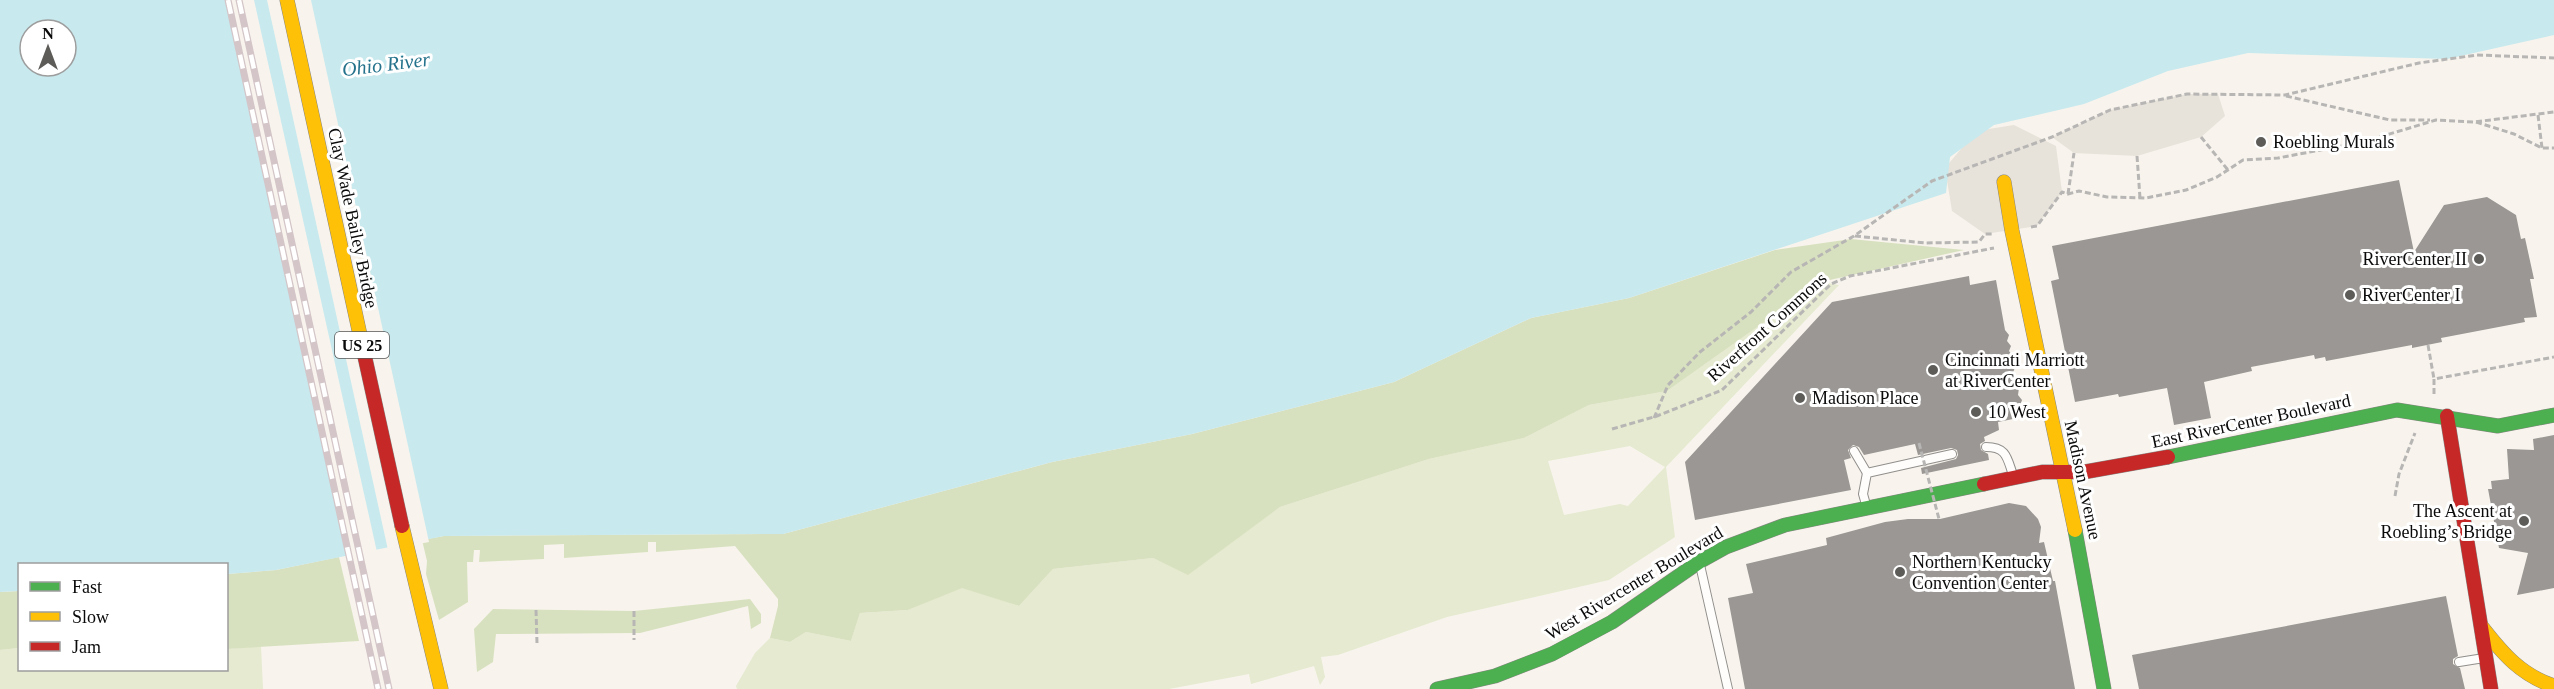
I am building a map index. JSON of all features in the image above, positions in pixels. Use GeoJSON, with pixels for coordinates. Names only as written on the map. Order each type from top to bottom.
{"type":"FeatureCollection","features":[{"type":"Feature","properties":{"kind":"street","name":"Clay Wade Bailey Bridge"},"geometry":{"type":"LineString","coordinates":[[287,0],[412,572],[441,689]]}},
{"type":"Feature","properties":{"kind":"street","name":"Madison Avenue"},"geometry":{"type":"LineString","coordinates":[[2004,182],[2013,237],[2063,472],[2104,689]]}},
{"type":"Feature","properties":{"kind":"street","name":"East RiverCenter Boulevard"},"geometry":{"type":"LineString","coordinates":[[2063,472],[2084,472],[2152,460],[2397,410],[2447,416],[2498,426],[2554,415]]}},
{"type":"Feature","properties":{"kind":"street"},"geometry":{"type":"LineString","coordinates":[[2447,416],[2484,658],[2491,689]]}},
{"type":"Feature","properties":{"kind":"street","name":"West Rivercenter Boulevard"},"geometry":{"type":"LineString","coordinates":[[1437,689],[1496,676],[1552,654],[1611,622],[1699,562],[1726,547],[1785,525],[2042,472],[2063,472]]}},
{"type":"Feature","properties":{"kind":"street"},"geometry":{"type":"LineString","coordinates":[[2479,623],[2505,657],[2522,673],[2554,686]]}},
{"type":"Feature","properties":{"kind":"lane"},"geometry":{"type":"LineString","coordinates":[[1986,447],[1997,447],[2006,454],[2014,478]]}},
{"type":"Feature","properties":{"kind":"lane"},"geometry":{"type":"LineString","coordinates":[[1854,451],[1867,473],[1863,494],[1867,509]]}},
{"type":"Feature","properties":{"kind":"lane"},"geometry":{"type":"LineString","coordinates":[[1867,473],[1952,453]]}},
{"type":"Feature","properties":{"kind":"lane"},"geometry":{"type":"LineString","coordinates":[[1699,562],[1728,689]]}},
{"type":"Feature","properties":{"kind":"lane"},"geometry":{"type":"LineString","coordinates":[[2459,662],[2484,658]]}},
{"type":"Feature","properties":{"kind":"path"},"geometry":{"type":"LineString","coordinates":[[2284,95],[2419,63],[2477,55],[2554,58]]}},
{"type":"Feature","properties":{"kind":"path"},"geometry":{"type":"LineString","coordinates":[[1654,418],[1668,386],[1700,352],[1751,312],[1791,272],[1854,236],[1932,180],[2052,137],[2110,110],[2187,94],[2284,95],[2390,120],[2474,122],[2554,112]]}},
{"type":"Feature","properties":{"kind":"path"},"geometry":{"type":"LineString","coordinates":[[2538,115],[2542,148]]}},
{"type":"Feature","properties":{"kind":"path"},"geometry":{"type":"LineString","coordinates":[[1854,236],[1926,243],[1979,242],[1985,234],[2013,237],[2037,226],[2062,192],[2068,194],[2079,191],[2107,197],[2140,198],[2186,190],[2228,170],[2242,160],[2278,158],[2363,142],[2436,120]]}},
{"type":"Feature","properties":{"kind":"path"},"geometry":{"type":"LineString","coordinates":[[2474,122],[2514,134],[2542,148],[2554,148]]}},
{"type":"Feature","properties":{"kind":"path"},"geometry":{"type":"LineString","coordinates":[[2201,137],[2228,170]]}},
{"type":"Feature","properties":{"kind":"path"},"geometry":{"type":"LineString","coordinates":[[2068,194],[2074,153]]}},
{"type":"Feature","properties":{"kind":"path"},"geometry":{"type":"LineString","coordinates":[[2137,156],[2140,198]]}},
{"type":"Feature","properties":{"kind":"path","name":"Riverfront Commons"},"geometry":{"type":"LineString","coordinates":[[1612,429],[1654,418],[1722,390],[1832,284],[1850,276],[2013,237]]}},
{"type":"Feature","properties":{"kind":"path"},"geometry":{"type":"LineString","coordinates":[[2428,345],[2434,379],[2434,394]]}},
{"type":"Feature","properties":{"kind":"path"},"geometry":{"type":"LineString","coordinates":[[2434,379],[2554,357]]}},
{"type":"Feature","properties":{"kind":"path"},"geometry":{"type":"LineString","coordinates":[[2396,496],[2398,474],[2416,429]]}},
{"type":"Feature","properties":{"kind":"path"},"geometry":{"type":"LineString","coordinates":[[1919,443],[1939,519]]}},
{"type":"Feature","properties":{"kind":"path"},"geometry":{"type":"LineString","coordinates":[[536,610],[537,643]]}},
{"type":"Feature","properties":{"kind":"path"},"geometry":{"type":"LineString","coordinates":[[634,611],[634,640]]}},
{"type":"Feature","properties":{"kind":"green space"},"geometry":{"type":"Polygon","coordinates":[[[1851,239],[1964,250],[1821,282],[1667,391],[1589,405],[1524,438],[1429,459],[1280,507],[1188,575],[1153,558],[1053,569],[1019,606],[962,588],[908,610],[860,613],[851,641],[806,632],[790,642],[770,638],[778,599],[735,546],[656,552],[656,542],[648,542],[648,552],[564,558],[564,544],[544,545],[544,559],[479,562],[480,550],[474,550],[473,562],[467,562],[468,602],[439,620],[426,574],[427,561],[422,540],[444,536],[783,534],[1052,462],[1192,434],[1394,382],[1531,318],[1629,298],[1775,250],[1851,239]]]}},
{"type":"Feature","properties":{"kind":"green space"},"geometry":{"type":"Polygon","coordinates":[[[1821,282],[1839,285],[1666,467],[1675,537],[1609,580],[1447,617],[1338,655],[1321,657],[1325,677],[1320,685],[1314,666],[1251,684],[1249,674],[1169,689],[737,689],[736,686],[755,653],[770,638],[790,642],[806,632],[851,641],[860,613],[908,610],[962,587],[1019,606],[1053,569],[1153,558],[1188,574],[1280,507],[1429,459],[1524,438],[1589,405],[1667,391],[1821,282]],[[1630,446],[1548,461],[1564,515],[1620,504],[1628,506],[1665,467],[1630,446]]]}},
{"type":"Feature","properties":{"kind":"green space"},"geometry":{"type":"Polygon","coordinates":[[[339,557],[359,641],[228,649],[228,574],[276,570],[339,557]]]}},
{"type":"Feature","properties":{"kind":"green space"},"geometry":{"type":"Polygon","coordinates":[[[18,591],[18,648],[0,650],[0,592],[18,591]]]}},
{"type":"Feature","properties":{"kind":"green space"},"geometry":{"type":"Polygon","coordinates":[[[750,599],[761,614],[761,623],[751,629],[748,606],[640,633],[496,634],[493,662],[477,672],[474,629],[493,609],[634,611],[750,599]]]}},
{"type":"Feature","properties":{"kind":"green space"},"geometry":{"type":"Polygon","coordinates":[[[261,646],[263,689],[0,689],[0,650],[18,648],[18,671],[228,671],[228,649],[261,646]]]}},
{"type":"Feature","properties":{"kind":"shaded area"},"geometry":{"type":"Polygon","coordinates":[[[2187,94],[2218,94],[2225,116],[2201,137],[2137,156],[2074,153],[2052,137],[2110,110],[2187,94]]]}},
{"type":"Feature","properties":{"kind":"shaded area"},"geometry":{"type":"Polygon","coordinates":[[[2014,125],[2056,146],[2062,192],[2037,226],[1985,234],[1952,211],[1945,168],[1976,131],[2014,125]]]}},
{"type":"Feature","properties":{"kind":"water","name":"Ohio River"},"geometry":{"type":"Polygon","coordinates":[[[0,0],[2554,0],[2554,35],[2447,59],[2248,53],[2168,71],[2084,104],[1994,125],[1950,157],[1946,193],[1629,298],[1531,318],[1394,382],[1192,434],[1052,462],[783,534],[444,536],[276,570],[228,574],[228,563],[18,563],[18,591],[0,592],[0,0]]]}},
{"type":"Feature","properties":{"kind":"pier"},"geometry":{"type":"Polygon","coordinates":[[[228,0],[254,0],[377,552],[352,557],[228,0]]]}},
{"type":"Feature","properties":{"kind":"pier"},"geometry":{"type":"Polygon","coordinates":[[[267,0],[311,0],[429,542],[388,550],[267,0]]]}},
{"type":"Feature","properties":{"kind":"building"},"geometry":{"type":"Polygon","coordinates":[[[2399,180],[2414,252],[2444,205],[2487,197],[2516,215],[2521,239],[2525,238],[2534,279],[2530,279],[2537,317],[2524,318],[2525,322],[2441,338],[2442,342],[2412,348],[2412,345],[2326,361],[2325,357],[2315,359],[2314,355],[2251,367],[2252,371],[2204,382],[2211,418],[2174,425],[2167,388],[2075,402],[2051,281],[2059,279],[2052,246],[2399,180]]]}},
{"type":"Feature","properties":{"kind":"building"},"geometry":{"type":"Polygon","coordinates":[[[1969,276],[1970,285],[1996,280],[2005,330],[2009,335],[2007,341],[2011,346],[2009,351],[2013,356],[2011,362],[2015,367],[2013,373],[2017,378],[2018,395],[2022,400],[2020,406],[2023,417],[1998,422],[1999,430],[1984,437],[1985,441],[1980,444],[1981,450],[1988,454],[1989,460],[1922,474],[1921,468],[1956,459],[1957,450],[1951,448],[1918,455],[1915,444],[1864,455],[1859,447],[1853,445],[1848,450],[1851,458],[1844,460],[1851,490],[1695,520],[1685,462],[1832,302],[1969,276]]]}},
{"type":"Feature","properties":{"kind":"building","name":"The Ascent at Roebling’s Bridge"},"geometry":{"type":"Polygon","coordinates":[[[2554,435],[2554,588],[2517,595],[2528,553],[2499,548],[2488,489],[2492,489],[2491,481],[2509,479],[2507,449],[2534,450],[2533,439],[2554,435]]]}},
{"type":"Feature","properties":{"kind":"building","name":"Northern Kentucky Convention Center"},"geometry":{"type":"Polygon","coordinates":[[[2009,503],[2026,506],[2038,519],[2041,527],[2039,543],[2044,542],[2053,581],[2055,581],[2075,689],[1745,689],[1728,598],[1753,593],[1746,564],[1827,545],[1826,538],[1885,522],[1940,519],[2009,503]]]}},
{"type":"Feature","properties":{"kind":"building"},"geometry":{"type":"Polygon","coordinates":[[[2446,596],[2458,656],[2453,659],[2453,664],[2460,668],[2465,689],[2139,689],[2132,655],[2446,596]]]}},
{"type":"Feature","properties":{"kind":"railway"},"geometry":{"type":"LineString","coordinates":[[228,0],[378,689]]}},
{"type":"Feature","properties":{"kind":"railway"},"geometry":{"type":"LineString","coordinates":[[239,0],[389,689]]}},
{"type":"Feature","properties":{"kind":"traffic: fast"},"geometry":{"type":"LineString","coordinates":[[2168,457],[2397,410],[2498,426],[2554,415]]}},
{"type":"Feature","properties":{"kind":"traffic: fast"},"geometry":{"type":"LineString","coordinates":[[1437,689],[1495,676],[1552,654],[1612,622],[1699,562],[1726,547],[1785,525],[1984,484]]}},
{"type":"Feature","properties":{"kind":"traffic: fast"},"geometry":{"type":"LineString","coordinates":[[2075,530],[2104,689]]}},
{"type":"Feature","properties":{"kind":"traffic: slow"},"geometry":{"type":"LineString","coordinates":[[287,0],[362,344]]}},
{"type":"Feature","properties":{"kind":"traffic: slow"},"geometry":{"type":"LineString","coordinates":[[2004,182],[2012,231],[2075,530]]}},
{"type":"Feature","properties":{"kind":"traffic: slow"},"geometry":{"type":"LineString","coordinates":[[402,526],[441,689]]}},
{"type":"Feature","properties":{"kind":"traffic: slow"},"geometry":{"type":"LineString","coordinates":[[2482,627],[2497,646],[2522,670],[2554,686]]}},
{"type":"Feature","properties":{"kind":"traffic: jam"},"geometry":{"type":"LineString","coordinates":[[362,344],[402,526]]}},
{"type":"Feature","properties":{"kind":"traffic: jam"},"geometry":{"type":"LineString","coordinates":[[2447,416],[2491,689]]}},
{"type":"Feature","properties":{"kind":"traffic: jam"},"geometry":{"type":"LineString","coordinates":[[1984,484],[2042,472],[2084,472],[2168,457]]}},
{"type":"Feature","properties":{"kind":"place","name":"Roebling Murals"},"geometry":{"type":"Point","coordinates":[2261,142]}},
{"type":"Feature","properties":{"kind":"place","name":"RiverCenter II"},"geometry":{"type":"Point","coordinates":[2479,259]}},
{"type":"Feature","properties":{"kind":"place","name":"RiverCenter I"},"geometry":{"type":"Point","coordinates":[2350,295]}},
{"type":"Feature","properties":{"kind":"place","name":"Cincinnati Marriott at RiverCenter"},"geometry":{"type":"Point","coordinates":[1933,370]}},
{"type":"Feature","properties":{"kind":"place","name":"Madison Place"},"geometry":{"type":"Point","coordinates":[1800,398]}},
{"type":"Feature","properties":{"kind":"place","name":"10 West"},"geometry":{"type":"Point","coordinates":[1976,412]}},
{"type":"Feature","properties":{"kind":"place","name":"The Ascent at Roebling’s Bridge"},"geometry":{"type":"Point","coordinates":[2524,521]}},
{"type":"Feature","properties":{"kind":"place","name":"Northern Kentucky Convention Center"},"geometry":{"type":"Point","coordinates":[1900,572]}}]}
